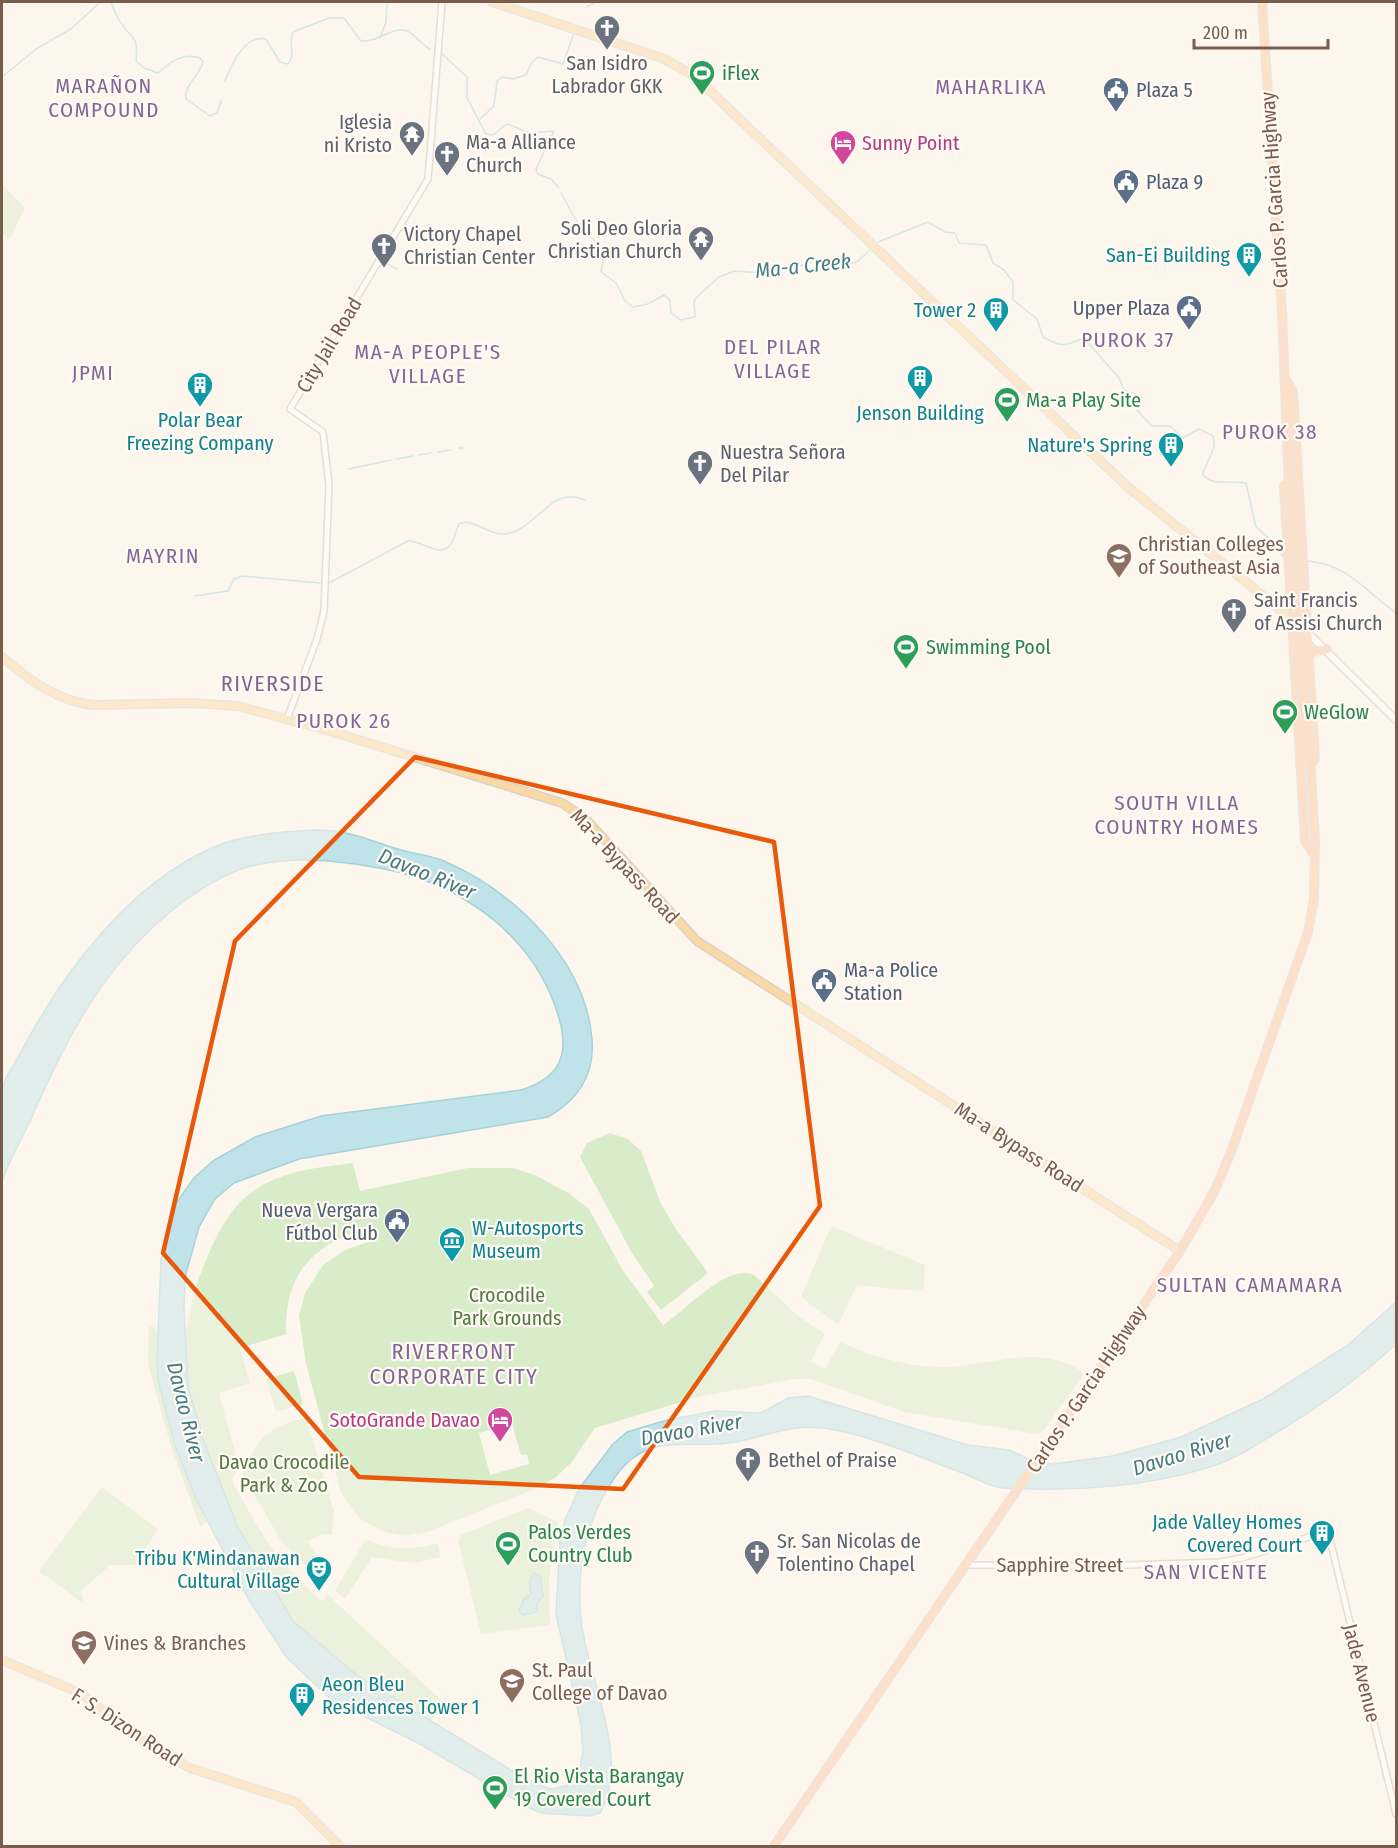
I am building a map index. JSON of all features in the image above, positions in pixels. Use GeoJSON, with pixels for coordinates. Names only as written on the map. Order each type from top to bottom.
{"type":"FeatureCollection","features":[{"type":"Feature","properties":{"kind":"highway","name":"Carlos P. Garcia Highway"},"geometry":{"type":"LineString","coordinates":[[774,1846],[1180,1251],[1206,1207],[1226,1164],[1296,967],[1313,906],[1315,840],[1307,756],[1292,491],[1289,392],[1285,381],[1262,2]]}},
{"type":"Feature","properties":{"kind":"highway","name":"Carlos P. Garcia Highway"},"geometry":{"type":"LineString","coordinates":[[1285,381],[1293,392],[1300,500],[1320,840],[1313,851]]}},
{"type":"Feature","properties":{"kind":"highway","name":"Carlos P. Garcia Highway"},"geometry":{"type":"LineString","coordinates":[[1285,381],[1279,393],[1299,744],[1305,841],[1313,851]]}},
{"type":"Feature","properties":{"kind":"highway"},"geometry":{"type":"LineString","coordinates":[[1285,501],[1300,500]]}},
{"type":"Feature","properties":{"kind":"highway"},"geometry":{"type":"LineString","coordinates":[[1287,528],[1301,528]]}},
{"type":"Feature","properties":{"kind":"highway"},"geometry":{"type":"LineString","coordinates":[[1288,554],[1303,553]]}},
{"type":"Feature","properties":{"kind":"highway"},"geometry":{"type":"LineString","coordinates":[[1290,578],[1304,576]]}},
{"type":"Feature","properties":{"kind":"highway"},"geometry":{"type":"LineString","coordinates":[[1291,600],[1305,599]]}},
{"type":"Feature","properties":{"kind":"highway"},"geometry":{"type":"LineString","coordinates":[[1295,665],[1314,651],[1327,649]]}},
{"type":"Feature","properties":{"kind":"highway"},"geometry":{"type":"LineString","coordinates":[[1294,650],[1309,656]]}},
{"type":"Feature","properties":{"kind":"highway"},"geometry":{"type":"LineString","coordinates":[[1296,685],[1310,684]]}},
{"type":"Feature","properties":{"kind":"highway"},"geometry":{"type":"LineString","coordinates":[[1297,709],[1312,708]]}},
{"type":"Feature","properties":{"kind":"highway"},"geometry":{"type":"LineString","coordinates":[[1299,744],[1314,743]]}},
{"type":"Feature","properties":{"kind":"main road"},"geometry":{"type":"LineString","coordinates":[[492,2],[662,58],[693,75],[1130,488],[1327,649],[1396,720]]}},
{"type":"Feature","properties":{"kind":"main road","name":"Ma-a Bypass Road"},"geometry":{"type":"LineString","coordinates":[[2,657],[53,693],[82,704],[213,703],[287,719],[568,806],[586,819],[697,941],[1180,1251]]}},
{"type":"Feature","properties":{"kind":"main road","name":"F. S. Dizon Road"},"geometry":{"type":"LineString","coordinates":[[2,1660],[82,1694],[135,1736],[190,1768],[296,1802],[340,1846]]}},
{"type":"Feature","properties":{"kind":"street","name":"City Jail Road"},"geometry":{"type":"LineString","coordinates":[[287,719],[322,621],[329,485],[323,432],[290,409],[428,179],[441,2]]}},
{"type":"Feature","properties":{"kind":"street","name":"Sapphire Street"},"geometry":{"type":"LineString","coordinates":[[967,1565],[1220,1562],[1242,1558],[1328,1532]]}},
{"type":"Feature","properties":{"kind":"street","name":"Jade Avenue"},"geometry":{"type":"LineString","coordinates":[[1328,1532],[1396,1814]]}},
{"type":"Feature","properties":{"kind":"highlighted area"},"geometry":{"type":"Polygon","coordinates":[[[415,757],[774,842],[820,1206],[623,1489],[359,1477],[163,1253],[235,941],[415,757]]]}},
{"type":"Feature","properties":{"kind":"green space"},"geometry":{"type":"Polygon","coordinates":[[[2,184],[25,208],[10,239],[2,234],[2,184]]]}},
{"type":"Feature","properties":{"kind":"green space"},"geometry":{"type":"Polygon","coordinates":[[[610,1133],[628,1139],[641,1151],[661,1204],[708,1273],[661,1310],[647,1292],[654,1286],[632,1253],[580,1157],[587,1143],[610,1133]]]}},
{"type":"Feature","properties":{"kind":"green space","name":"Crocodile Park Grounds"},"geometry":{"type":"Polygon","coordinates":[[[353,1163],[360,1191],[468,1168],[513,1168],[537,1176],[570,1194],[589,1209],[622,1269],[663,1325],[719,1282],[743,1273],[754,1275],[797,1315],[825,1334],[811,1361],[825,1369],[840,1342],[863,1352],[913,1365],[955,1366],[1018,1357],[1034,1357],[1074,1366],[1081,1371],[1083,1376],[1043,1431],[1037,1434],[904,1412],[811,1379],[795,1379],[698,1397],[595,1428],[571,1463],[556,1477],[537,1488],[427,1532],[406,1536],[384,1532],[360,1519],[341,1493],[306,1364],[299,1316],[305,1293],[323,1265],[345,1250],[377,1239],[372,1226],[334,1242],[319,1251],[297,1277],[287,1312],[286,1334],[240,1348],[250,1383],[219,1393],[239,1466],[232,1480],[251,1516],[292,1573],[322,1601],[328,1595],[443,1702],[431,1722],[340,1664],[307,1636],[293,1620],[259,1568],[224,1497],[209,1459],[188,1390],[185,1349],[191,1306],[204,1265],[230,1215],[252,1192],[283,1176],[353,1163]],[[512,1424],[479,1433],[490,1475],[529,1464],[527,1454],[521,1455],[512,1424]]]}},
{"type":"Feature","properties":{"kind":"green space"},"geometry":{"type":"Polygon","coordinates":[[[831,1226],[925,1265],[924,1288],[917,1291],[857,1285],[838,1325],[801,1297],[831,1226]]]}},
{"type":"Feature","properties":{"kind":"green space"},"geometry":{"type":"Polygon","coordinates":[[[149,1324],[157,1330],[165,1405],[178,1453],[207,1522],[200,1526],[171,1447],[148,1364],[149,1324]]]}},
{"type":"Feature","properties":{"kind":"green space"},"geometry":{"type":"Polygon","coordinates":[[[294,1371],[303,1404],[276,1412],[266,1379],[294,1371]]]}},
{"type":"Feature","properties":{"kind":"green space","name":"Davao Crocodile Park & Zoo"},"geometry":{"type":"Polygon","coordinates":[[[306,1417],[334,1511],[332,1535],[322,1534],[308,1541],[316,1555],[312,1572],[281,1541],[242,1473],[254,1449],[265,1435],[281,1426],[306,1417]]]}},
{"type":"Feature","properties":{"kind":"green space"},"geometry":{"type":"Polygon","coordinates":[[[102,1487],[158,1529],[135,1565],[110,1565],[81,1591],[84,1604],[39,1571],[102,1487]]]}},
{"type":"Feature","properties":{"kind":"green space","name":"Palos Verdes Country Club"},"geometry":{"type":"Polygon","coordinates":[[[528,1508],[558,1522],[549,1578],[550,1625],[481,1634],[458,1541],[461,1535],[528,1508]]]}},
{"type":"Feature","properties":{"kind":"green space"},"geometry":{"type":"Polygon","coordinates":[[[366,1539],[383,1546],[401,1548],[437,1543],[441,1557],[412,1563],[372,1557],[345,1599],[335,1590],[366,1539]]]}},
{"type":"Feature","properties":{"kind":"water","name":"Davao River"},"geometry":{"type":"Polygon","coordinates":[[[317,830],[350,834],[444,861],[470,874],[520,910],[561,956],[576,982],[587,1010],[592,1039],[591,1064],[576,1094],[568,1103],[548,1117],[299,1159],[234,1183],[215,1199],[199,1227],[185,1277],[184,1307],[188,1386],[204,1442],[237,1525],[293,1621],[358,1676],[524,1778],[550,1789],[571,1784],[579,1773],[583,1752],[581,1725],[556,1614],[560,1541],[565,1520],[579,1489],[613,1444],[627,1432],[667,1420],[715,1411],[761,1413],[788,1398],[808,1396],[968,1445],[1009,1450],[1036,1462],[1052,1464],[1113,1456],[1181,1437],[1263,1399],[1348,1345],[1396,1302],[1396,1344],[1336,1393],[1243,1453],[1188,1473],[1136,1483],[1056,1489],[999,1488],[877,1441],[841,1431],[809,1427],[730,1443],[660,1446],[637,1455],[615,1477],[595,1514],[583,1554],[581,1575],[581,1617],[584,1638],[607,1726],[610,1750],[611,1772],[608,1794],[600,1813],[589,1816],[541,1813],[525,1806],[420,1744],[333,1701],[287,1658],[249,1600],[196,1499],[175,1446],[158,1380],[157,1360],[161,1260],[172,1209],[194,1178],[214,1160],[255,1137],[321,1116],[521,1090],[545,1079],[553,1072],[562,1054],[562,1032],[559,1018],[540,974],[512,937],[495,921],[456,895],[423,880],[380,868],[302,860],[246,867],[227,875],[184,901],[134,946],[113,971],[78,1023],[62,1052],[2,1182],[1,1099],[5,1080],[57,990],[102,933],[127,906],[154,883],[183,863],[214,847],[251,836],[317,830]]]}},
{"type":"Feature","properties":{"kind":"water"},"geometry":{"type":"Polygon","coordinates":[[[534,1573],[540,1576],[543,1596],[537,1603],[537,1612],[523,1615],[519,1611],[524,1599],[531,1594],[529,1582],[534,1573]]]}},
{"type":"Feature","properties":{"kind":"waterway","name":"Ma-a Creek"},"geometry":{"type":"LineString","coordinates":[[2,77],[36,49],[71,29],[100,2]]}},
{"type":"Feature","properties":{"kind":"waterway","name":"Ma-a Creek"},"geometry":{"type":"LineString","coordinates":[[111,2],[119,20],[135,41],[136,61],[144,68],[158,73],[182,57],[200,58],[203,62],[189,85],[186,99],[210,116],[217,113],[221,101]]}},
{"type":"Feature","properties":{"kind":"waterway"},"geometry":{"type":"LineString","coordinates":[[380,38],[386,22],[387,2]]}},
{"type":"Feature","properties":{"kind":"waterway"},"geometry":{"type":"LineString","coordinates":[[586,7],[596,2]]}},
{"type":"Feature","properties":{"kind":"waterway","name":"Ma-a Creek"},"geometry":{"type":"LineString","coordinates":[[225,81],[240,52],[252,41],[266,39],[280,62],[288,64],[292,56],[291,36],[293,32],[329,18],[344,18],[361,41],[402,30],[410,33],[430,49]]}},
{"type":"Feature","properties":{"kind":"waterway"},"geometry":{"type":"LineString","coordinates":[[480,119],[494,106],[497,81],[502,77],[513,79],[526,75],[531,64],[538,57],[563,64],[574,33]]}},
{"type":"Feature","properties":{"kind":"waterway","name":"Ma-a Creek"},"geometry":{"type":"LineString","coordinates":[[442,54],[467,77],[467,98],[486,134],[493,135],[507,124],[530,133],[554,131],[536,169],[538,174],[551,179],[559,188]]}},
{"type":"Feature","properties":{"kind":"waterway","name":"Ma-a Creek"},"geometry":{"type":"LineString","coordinates":[[561,193],[579,226],[605,250],[601,272],[616,283],[625,301],[633,307],[648,304],[664,295],[670,300],[671,312],[680,320],[695,317],[694,301],[697,297],[719,277],[734,271],[764,273],[782,267],[791,269],[817,260],[833,267],[857,262],[869,251]]}},
{"type":"Feature","properties":{"kind":"waterway","name":"Ma-a Creek"},"geometry":{"type":"LineString","coordinates":[[878,242],[928,222],[945,232],[955,233],[959,243],[986,245],[993,263],[1004,270],[1013,282],[1013,300],[1037,319],[1043,337],[1064,345],[1084,338],[1119,378],[1124,390],[1142,397],[1137,410],[1152,426],[1170,426],[1183,438],[1199,429],[1213,436],[1213,451],[1203,475],[1212,481],[1246,483],[1256,527],[1278,546],[1285,560]]}},
{"type":"Feature","properties":{"kind":"waterway"},"geometry":{"type":"LineString","coordinates":[[382,261],[397,269]]}},
{"type":"Feature","properties":{"kind":"waterway"},"geometry":{"type":"LineString","coordinates":[[438,452],[451,450]]}},
{"type":"Feature","properties":{"kind":"waterway"},"geometry":{"type":"LineString","coordinates":[[419,455],[431,453]]}},
{"type":"Feature","properties":{"kind":"waterway"},"geometry":{"type":"LineString","coordinates":[[397,459],[413,456]]}},
{"type":"Feature","properties":{"kind":"waterway"},"geometry":{"type":"LineString","coordinates":[[349,469],[391,460]]}},
{"type":"Feature","properties":{"kind":"waterway"},"geometry":{"type":"LineString","coordinates":[[329,583],[408,541],[443,550],[452,542],[459,524],[465,522],[492,532],[507,534],[525,526],[548,506],[565,497],[585,500]]}},
{"type":"Feature","properties":{"kind":"waterway","name":"Ma-a Creek"},"geometry":{"type":"LineString","coordinates":[[1308,561],[1322,563],[1346,573],[1396,613]]}},
{"type":"Feature","properties":{"kind":"waterway"},"geometry":{"type":"LineString","coordinates":[[195,596],[228,591],[234,579],[242,576],[320,583]]}},
{"type":"Feature","properties":{"kind":"place","name":"San Isidro Labrador GKK"},"geometry":{"type":"Point","coordinates":[607,51]}},
{"type":"Feature","properties":{"kind":"place","name":"iFlex"},"geometry":{"type":"Point","coordinates":[702,96]}},
{"type":"Feature","properties":{"kind":"place","name":"Plaza 5"},"geometry":{"type":"Point","coordinates":[1116,113]}},
{"type":"Feature","properties":{"kind":"place","name":"Iglesia ni Kristo"},"geometry":{"type":"Point","coordinates":[412,157]}},
{"type":"Feature","properties":{"kind":"place","name":"Sunny Point"},"geometry":{"type":"Point","coordinates":[843,166]}},
{"type":"Feature","properties":{"kind":"place","name":"Ma-a Alliance Church"},"geometry":{"type":"Point","coordinates":[447,177]}},
{"type":"Feature","properties":{"kind":"place","name":"Plaza 9"},"geometry":{"type":"Point","coordinates":[1126,205]}},
{"type":"Feature","properties":{"kind":"place","name":"Soli Deo Gloria Christian Church"},"geometry":{"type":"Point","coordinates":[701,262]}},
{"type":"Feature","properties":{"kind":"place","name":"Victory Chapel Christian Center"},"geometry":{"type":"Point","coordinates":[384,269]}},
{"type":"Feature","properties":{"kind":"place","name":"San-Ei Building"},"geometry":{"type":"Point","coordinates":[1249,278]}},
{"type":"Feature","properties":{"kind":"place","name":"Upper Plaza"},"geometry":{"type":"Point","coordinates":[1189,331]}},
{"type":"Feature","properties":{"kind":"place","name":"Tower 2"},"geometry":{"type":"Point","coordinates":[996,333]}},
{"type":"Feature","properties":{"kind":"place","name":"Jenson Building"},"geometry":{"type":"Point","coordinates":[920,401]}},
{"type":"Feature","properties":{"kind":"place","name":"Polar Bear Freezing Company"},"geometry":{"type":"Point","coordinates":[200,408]}},
{"type":"Feature","properties":{"kind":"place","name":"Ma-a Play Site"},"geometry":{"type":"Point","coordinates":[1007,423]}},
{"type":"Feature","properties":{"kind":"place","name":"Nature's Spring"},"geometry":{"type":"Point","coordinates":[1171,468]}},
{"type":"Feature","properties":{"kind":"place","name":"Nuestra Señora Del Pilar"},"geometry":{"type":"Point","coordinates":[700,486]}},
{"type":"Feature","properties":{"kind":"place","name":"Christian Colleges of Southeast Asia"},"geometry":{"type":"Point","coordinates":[1119,579]}},
{"type":"Feature","properties":{"kind":"place","name":"Saint Francis of Assisi Church"},"geometry":{"type":"Point","coordinates":[1234,634]}},
{"type":"Feature","properties":{"kind":"place","name":"Swimming Pool"},"geometry":{"type":"Point","coordinates":[906,670]}},
{"type":"Feature","properties":{"kind":"place","name":"WeGlow"},"geometry":{"type":"Point","coordinates":[1285,735]}},
{"type":"Feature","properties":{"kind":"place","name":"Ma-a Police Station"},"geometry":{"type":"Point","coordinates":[824,1004]}},
{"type":"Feature","properties":{"kind":"place","name":"Nueva Vergara Fútbol Club"},"geometry":{"type":"Point","coordinates":[397,1244]}},
{"type":"Feature","properties":{"kind":"place","name":"W-Autosports Museum"},"geometry":{"type":"Point","coordinates":[452,1263]}},
{"type":"Feature","properties":{"kind":"place","name":"SotoGrande Davao"},"geometry":{"type":"Point","coordinates":[500,1443]}},
{"type":"Feature","properties":{"kind":"place","name":"Bethel of Praise"},"geometry":{"type":"Point","coordinates":[748,1483]}},
{"type":"Feature","properties":{"kind":"place","name":"Jade Valley Homes Covered Court"},"geometry":{"type":"Point","coordinates":[1322,1556]}},
{"type":"Feature","properties":{"kind":"place","name":"Palos Verdes Country Club"},"geometry":{"type":"Point","coordinates":[508,1567]}},
{"type":"Feature","properties":{"kind":"place","name":"Sr. San Nicolas de Tolentino Chapel"},"geometry":{"type":"Point","coordinates":[757,1576]}},
{"type":"Feature","properties":{"kind":"place","name":"Tribu K'Mindanawan Cultural Village"},"geometry":{"type":"Point","coordinates":[319,1592]}},
{"type":"Feature","properties":{"kind":"place","name":"Vines & Branches"},"geometry":{"type":"Point","coordinates":[84,1666]}},
{"type":"Feature","properties":{"kind":"place","name":"St. Paul College of Davao"},"geometry":{"type":"Point","coordinates":[512,1704]}},
{"type":"Feature","properties":{"kind":"place","name":"Aeon Bleu Residences Tower 1"},"geometry":{"type":"Point","coordinates":[302,1718]}},
{"type":"Feature","properties":{"kind":"place","name":"El Rio Vista Barangay 19 Covered Court"},"geometry":{"type":"Point","coordinates":[495,1811]}},
{"type":"Feature","properties":{"kind":"district","name":"MAHARLIKA"},"geometry":{"type":"Point","coordinates":[991,87]}},
{"type":"Feature","properties":{"kind":"district","name":"MARAÑON COMPOUND"},"geometry":{"type":"Point","coordinates":[104,98]}},
{"type":"Feature","properties":{"kind":"district","name":"PUROK 37"},"geometry":{"type":"Point","coordinates":[1128,340]}},
{"type":"Feature","properties":{"kind":"district","name":"DEL PILAR VILLAGE"},"geometry":{"type":"Point","coordinates":[773,359]}},
{"type":"Feature","properties":{"kind":"district","name":"MA-A PEOPLE'S VILLAGE"},"geometry":{"type":"Point","coordinates":[428,364]}},
{"type":"Feature","properties":{"kind":"district","name":"JPMI"},"geometry":{"type":"Point","coordinates":[93,373]}},
{"type":"Feature","properties":{"kind":"district","name":"PUROK 38"},"geometry":{"type":"Point","coordinates":[1270,432]}},
{"type":"Feature","properties":{"kind":"district","name":"MAYRIN"},"geometry":{"type":"Point","coordinates":[163,556]}},
{"type":"Feature","properties":{"kind":"district","name":"RIVERSIDE"},"geometry":{"type":"Point","coordinates":[273,683]}},
{"type":"Feature","properties":{"kind":"district","name":"PUROK 26"},"geometry":{"type":"Point","coordinates":[344,721]}},
{"type":"Feature","properties":{"kind":"district","name":"SOUTH VILLA COUNTRY HOMES"},"geometry":{"type":"Point","coordinates":[1177,815]}},
{"type":"Feature","properties":{"kind":"district","name":"SULTAN CAMAMARA"},"geometry":{"type":"Point","coordinates":[1250,1285]}},
{"type":"Feature","properties":{"kind":"district","name":"RIVERFRONT CORPORATE CITY"},"geometry":{"type":"Point","coordinates":[454,1364]}},
{"type":"Feature","properties":{"kind":"district","name":"SAN VICENTE"},"geometry":{"type":"Point","coordinates":[1206,1572]}}]}
